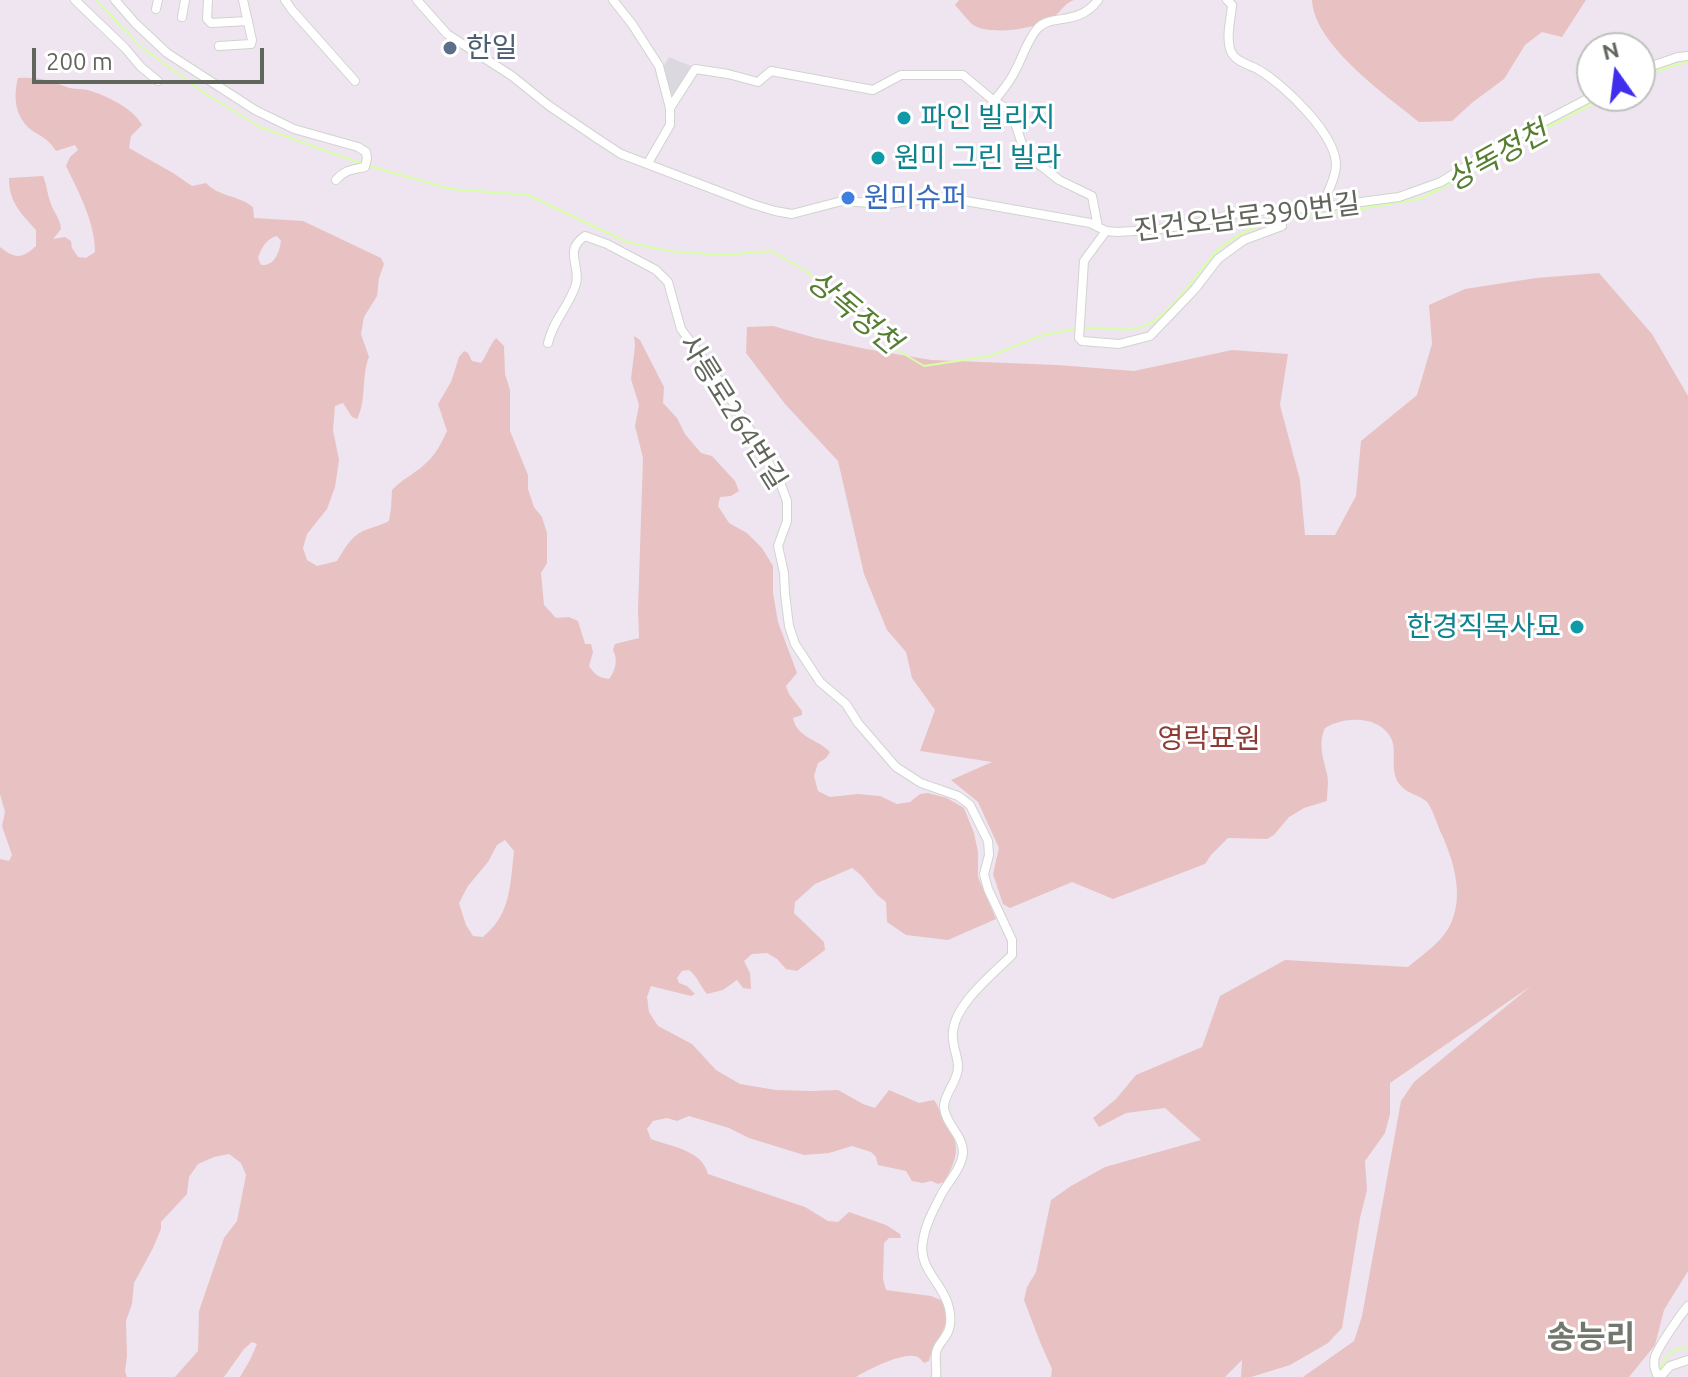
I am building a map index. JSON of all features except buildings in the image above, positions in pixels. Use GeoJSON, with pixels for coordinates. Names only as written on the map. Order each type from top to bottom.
{"type":"FeatureCollection","features":[{"type":"Feature","properties":{"kind":"street"},"geometry":{"type":"LineString","coordinates":[[75,0],[158,81]]}},
{"type":"Feature","properties":{"kind":"street"},"geometry":{"type":"LineString","coordinates":[[115,0],[167,53],[255,110],[294,129],[366,152],[364,168],[354,168],[336,180]]}},
{"type":"Feature","properties":{"kind":"street"},"geometry":{"type":"LineString","coordinates":[[182,17],[185,0]]}},
{"type":"Feature","properties":{"kind":"street"},"geometry":{"type":"LineString","coordinates":[[208,0],[207,19],[211,23],[248,21]]}},
{"type":"Feature","properties":{"kind":"street"},"geometry":{"type":"LineString","coordinates":[[219,46],[251,44],[243,0]]}},
{"type":"Feature","properties":{"kind":"street"},"geometry":{"type":"LineString","coordinates":[[285,0],[355,81]]}},
{"type":"Feature","properties":{"kind":"street","name":"진건오남로390번길"},"geometry":{"type":"LineString","coordinates":[[417,0],[447,34],[492,62],[548,105],[621,154],[752,204],[792,214],[842,201],[887,204],[943,197],[1090,223],[1117,232],[1193,224],[1242,212],[1278,212],[1379,201],[1415,193],[1441,182],[1503,143],[1576,105]]}},
{"type":"Feature","properties":{"kind":"street"},"geometry":{"type":"LineString","coordinates":[[613,0],[659,66],[670,108],[670,125],[648,163]]}},
{"type":"Feature","properties":{"kind":"street"},"geometry":{"type":"LineString","coordinates":[[994,101],[1016,70],[1037,29],[1055,20],[1078,17],[1098,0]]}},
{"type":"Feature","properties":{"kind":"street"},"geometry":{"type":"LineString","coordinates":[[1231,1],[1231,52],[1236,59],[1273,79],[1297,100],[1324,135],[1335,157],[1336,170],[1323,207]]}},
{"type":"Feature","properties":{"kind":"street"},"geometry":{"type":"LineString","coordinates":[[1656,65],[1688,56]]}},
{"type":"Feature","properties":{"kind":"street"},"geometry":{"type":"LineString","coordinates":[[670,108],[695,69],[758,82],[771,71],[873,90],[901,75],[963,75],[1011,111],[1025,153],[1059,180],[1092,196],[1102,229],[1084,261],[1079,323],[1079,338],[1082,341],[1119,344],[1150,336],[1195,289],[1218,259],[1244,240],[1282,226],[1278,212]]}},
{"type":"Feature","properties":{"kind":"street","name":"사릉로264번길"},"geometry":{"type":"LineString","coordinates":[[548,343],[553,325],[576,284],[573,253],[585,236],[656,270],[668,282],[681,329],[746,423],[787,501],[787,521],[778,546],[789,626],[795,644],[820,682],[846,704],[858,723],[896,767],[921,783],[958,796],[970,805],[988,841],[989,855],[984,874],[988,889],[1009,930],[1012,955],[978,988],[956,1018],[952,1032],[958,1067],[944,1105],[945,1113],[961,1141],[963,1153],[958,1169],[929,1221],[922,1243],[929,1273],[946,1298],[950,1321],[947,1334],[936,1352],[936,1377]]}},
{"type":"Feature","properties":{"kind":"street"},"geometry":{"type":"LineString","coordinates":[[1688,1306],[1658,1351],[1654,1360],[1655,1369],[1659,1377],[1670,1366],[1688,1360]]}},
{"type":"Feature","properties":{"kind":"shaded area"},"geometry":{"type":"Polygon","coordinates":[[[669,57],[691,66],[673,98],[664,78],[664,65],[669,57]]]}},
{"type":"Feature","properties":{"kind":"green space"},"geometry":{"type":"Polygon","coordinates":[[[959,0],[1074,0],[1048,21],[1027,27],[991,30],[973,25],[955,5],[959,0]]]}},
{"type":"Feature","properties":{"kind":"green space"},"geometry":{"type":"Polygon","coordinates":[[[1312,0],[1586,0],[1562,37],[1542,32],[1525,45],[1504,79],[1452,121],[1419,122],[1338,51],[1316,17],[1312,0]]]}},
{"type":"Feature","properties":{"kind":"green space"},"geometry":{"type":"Polygon","coordinates":[[[18,78],[38,79],[105,97],[127,109],[142,125],[131,136],[129,148],[192,186],[206,183],[247,203],[253,207],[254,218],[303,221],[381,258],[384,264],[377,296],[364,317],[361,334],[369,357],[360,412],[357,419],[352,417],[343,403],[335,406],[333,430],[339,460],[335,487],[327,509],[307,534],[303,548],[307,560],[317,566],[337,561],[358,534],[389,521],[392,490],[428,461],[447,431],[438,404],[464,351],[472,361],[481,363],[496,338],[504,346],[505,374],[510,390],[510,431],[528,475],[528,489],[534,507],[542,517],[547,533],[547,563],[541,573],[544,605],[556,618],[569,617],[578,621],[585,644],[591,644],[593,652],[589,666],[597,675],[609,679],[616,664],[615,644],[639,638],[643,458],[635,426],[639,405],[631,379],[634,336],[640,340],[664,387],[663,403],[701,453],[712,456],[735,481],[739,491],[720,497],[718,506],[729,523],[747,533],[762,548],[773,566],[773,593],[778,622],[797,673],[786,686],[802,711],[802,715],[793,718],[795,725],[830,752],[818,763],[814,776],[818,791],[830,797],[858,794],[880,796],[897,804],[910,802],[920,794],[928,793],[947,798],[964,808],[978,852],[978,877],[996,919],[948,940],[906,935],[887,922],[886,902],[852,868],[815,884],[795,902],[794,913],[824,942],[825,950],[797,971],[786,969],[767,953],[752,954],[744,961],[750,973],[751,989],[743,988],[737,980],[723,990],[707,994],[689,970],[682,971],[677,978],[679,983],[695,994],[691,996],[651,986],[647,997],[649,1012],[658,1026],[692,1044],[716,1070],[740,1084],[776,1090],[838,1090],[875,1108],[889,1090],[919,1103],[934,1100],[956,1146],[953,1164],[944,1182],[912,1181],[906,1171],[878,1165],[871,1152],[852,1146],[829,1153],[804,1155],[689,1116],[677,1121],[667,1118],[653,1121],[647,1129],[651,1139],[693,1154],[708,1174],[805,1207],[828,1221],[838,1222],[849,1212],[886,1225],[900,1234],[901,1238],[889,1238],[884,1243],[883,1279],[886,1290],[931,1296],[943,1301],[946,1314],[946,1322],[929,1361],[924,1363],[915,1356],[900,1357],[856,1377],[240,1377],[257,1344],[252,1342],[224,1377],[175,1377],[198,1351],[199,1311],[224,1238],[237,1221],[246,1175],[241,1163],[229,1154],[198,1164],[189,1177],[187,1194],[161,1222],[153,1248],[134,1283],[126,1321],[127,1377],[0,1377],[0,859],[9,861],[12,855],[2,826],[5,812],[0,794],[0,247],[18,256],[36,246],[36,230],[14,201],[9,178],[43,176],[61,229],[53,239],[65,237],[71,241],[78,257],[86,258],[95,252],[89,219],[66,166],[78,150],[75,145],[56,151],[25,124],[16,105],[18,78]],[[277,236],[263,247],[258,258],[261,265],[276,258],[281,241],[277,236]],[[505,840],[497,845],[459,903],[473,936],[483,937],[492,928],[508,898],[514,851],[505,840]]]}},
{"type":"Feature","properties":{"kind":"green space","name":"영락묘원"},"geometry":{"type":"Polygon","coordinates":[[[1599,273],[1652,334],[1688,396],[1688,1271],[1664,1310],[1655,1345],[1629,1377],[1303,1377],[1354,1341],[1362,1316],[1401,1101],[1414,1082],[1531,986],[1390,1083],[1390,1114],[1385,1133],[1365,1161],[1367,1190],[1342,1328],[1328,1343],[1290,1365],[1251,1377],[1241,1377],[1242,1360],[1225,1377],[1051,1377],[1052,1369],[1024,1300],[1036,1272],[1051,1200],[1105,1167],[1201,1140],[1165,1108],[1126,1113],[1099,1127],[1093,1118],[1116,1099],[1136,1075],[1202,1047],[1220,996],[1285,960],[1408,967],[1440,940],[1453,918],[1457,894],[1451,858],[1429,805],[1397,781],[1391,738],[1378,725],[1351,720],[1325,728],[1323,734],[1327,801],[1304,808],[1289,817],[1267,839],[1228,838],[1205,864],[1113,899],[1072,882],[1010,908],[1003,904],[993,874],[999,848],[978,802],[951,780],[992,762],[920,751],[935,710],[912,678],[906,652],[887,630],[864,574],[838,461],[785,404],[746,353],[747,327],[773,326],[866,349],[931,360],[1134,371],[1232,350],[1288,354],[1280,405],[1300,480],[1305,535],[1335,535],[1356,496],[1361,441],[1417,395],[1432,344],[1429,305],[1465,289],[1536,278],[1599,273]]]}},
{"type":"Feature","properties":{"kind":"waterway","name":"상독정천"},"geometry":{"type":"LineString","coordinates":[[96,0],[141,47],[206,94],[260,127],[363,164]]}},
{"type":"Feature","properties":{"kind":"waterway","name":"상독정천"},"geometry":{"type":"LineString","coordinates":[[1656,72],[1688,62]]}},
{"type":"Feature","properties":{"kind":"waterway","name":"상독정천"},"geometry":{"type":"LineString","coordinates":[[1283,219],[1420,199],[1576,112]]}},
{"type":"Feature","properties":{"kind":"waterway","name":"상독정천"},"geometry":{"type":"LineString","coordinates":[[369,166],[451,189],[528,195],[627,242],[668,251],[722,255],[772,251],[806,271],[894,348],[924,366],[990,356],[1040,336],[1074,329]]}},
{"type":"Feature","properties":{"kind":"waterway","name":"상독정천"},"geometry":{"type":"LineString","coordinates":[[1085,328],[1128,329],[1152,322],[1173,305],[1208,261],[1229,241],[1277,220]]}},
{"type":"Feature","properties":{"kind":"waterway"},"geometry":{"type":"LineString","coordinates":[[1660,1370],[1670,1353],[1688,1347]]}},
{"type":"Feature","properties":{"kind":"place","name":"한일"},"geometry":{"type":"Point","coordinates":[450,48]}},
{"type":"Feature","properties":{"kind":"place","name":"파인 빌리지"},"geometry":{"type":"Point","coordinates":[904,118]}},
{"type":"Feature","properties":{"kind":"place","name":"원미 그린 빌라"},"geometry":{"type":"Point","coordinates":[878,158]}},
{"type":"Feature","properties":{"kind":"place","name":"원미슈퍼"},"geometry":{"type":"Point","coordinates":[848,198]}},
{"type":"Feature","properties":{"kind":"place","name":"한경직목사묘"},"geometry":{"type":"Point","coordinates":[1577,627]}},
{"type":"Feature","properties":{"kind":"district","name":"송능리"},"geometry":{"type":"Point","coordinates":[1591,1337]}}]}
